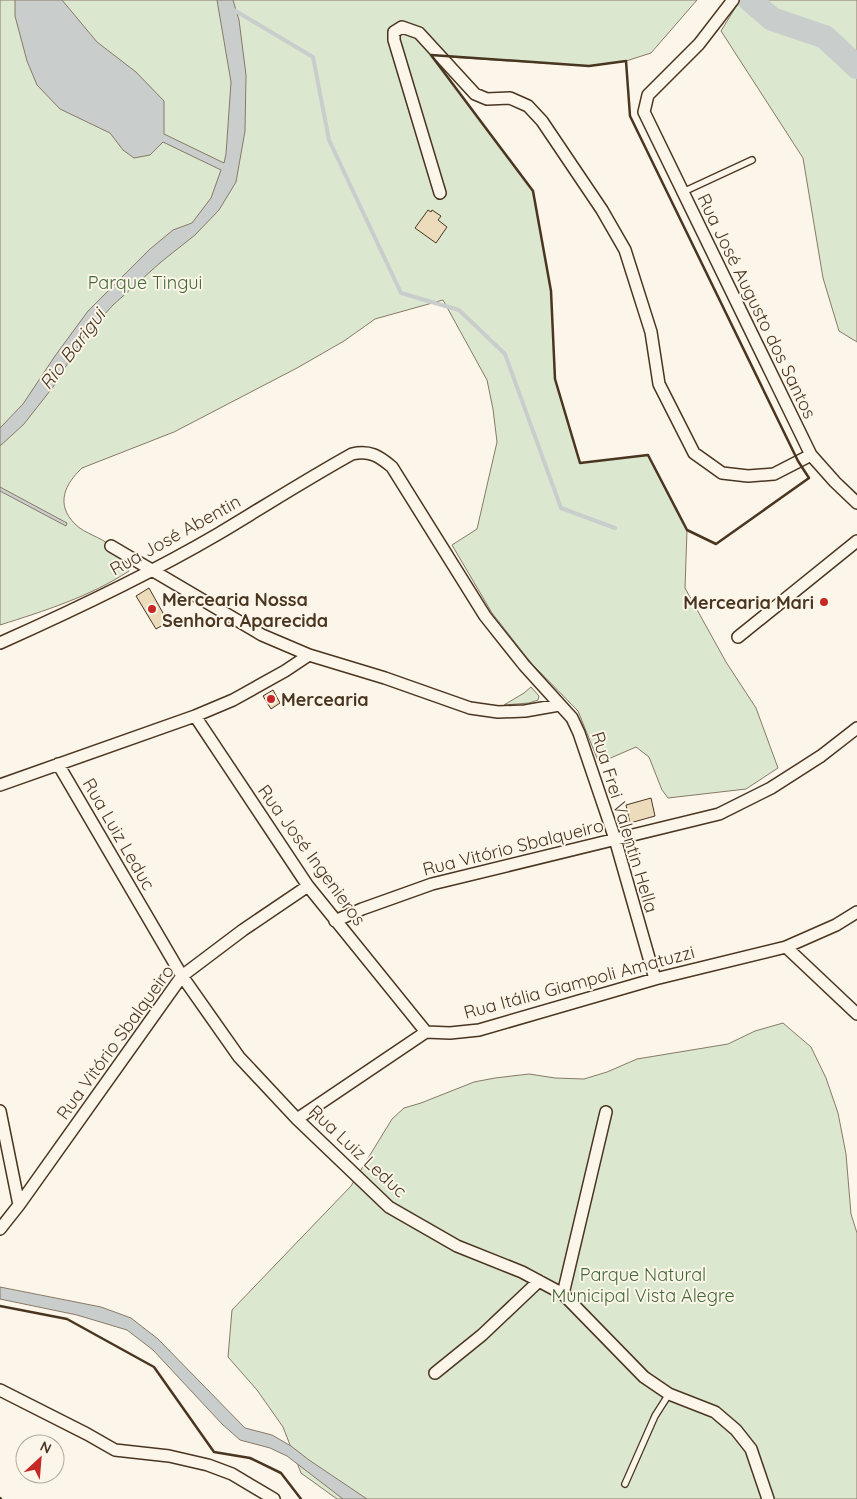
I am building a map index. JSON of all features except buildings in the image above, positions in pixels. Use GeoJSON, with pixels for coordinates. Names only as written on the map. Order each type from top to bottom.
{"type":"FeatureCollection","features":[{"type":"Feature","properties":{"kind":"street","name":"Rua José Augusto dos Santos"},"geometry":{"type":"LineString","coordinates":[[732,0],[699,44],[648,95],[644,112],[811,455],[857,503]]}},
{"type":"Feature","properties":{"kind":"street"},"geometry":{"type":"LineString","coordinates":[[440,193],[394,40],[394,32],[402,27],[419,33],[475,94],[487,99],[510,98],[528,106],[542,121],[602,210],[625,250],[651,332],[660,384],[694,453],[722,473],[748,476],[774,474],[811,455]]}},
{"type":"Feature","properties":{"kind":"street","name":"Rua José Abentin"},"geometry":{"type":"LineString","coordinates":[[0,643],[68,613],[151,571],[352,454],[363,452]]}},
{"type":"Feature","properties":{"kind":"street","name":"Rua Frei Valentin Hella"},"geometry":{"type":"LineString","coordinates":[[363,452],[378,456],[392,468],[485,616],[524,665],[572,718],[579,733],[615,839],[654,978]]}},
{"type":"Feature","properties":{"kind":"street"},"geometry":{"type":"LineString","coordinates":[[738,637],[857,541]]}},
{"type":"Feature","properties":{"kind":"street"},"geometry":{"type":"LineString","coordinates":[[111,546],[262,635],[309,655],[385,678],[470,708],[498,712],[525,711],[559,705]]}},
{"type":"Feature","properties":{"kind":"street"},"geometry":{"type":"LineString","coordinates":[[0,785],[195,716],[233,700],[309,655]]}},
{"type":"Feature","properties":{"kind":"street","name":"Rua José Ingenieros"},"geometry":{"type":"LineString","coordinates":[[195,716],[308,886],[426,1032]]}},
{"type":"Feature","properties":{"kind":"street","name":"Rua Vitório Sbalqueiro"},"geometry":{"type":"LineString","coordinates":[[335,921],[362,909],[432,884],[719,814],[771,788],[821,756],[857,728]]}},
{"type":"Feature","properties":{"kind":"street","name":"Rua Luiz Leduc"},"geometry":{"type":"LineString","coordinates":[[58,764],[182,976],[239,1057],[297,1119],[389,1207],[457,1246],[522,1272],[563,1294],[644,1377],[669,1394],[715,1412],[736,1430],[751,1449],[768,1499]]}},
{"type":"Feature","properties":{"kind":"street","name":"Rua Vitório Sbalqueiro"},"geometry":{"type":"LineString","coordinates":[[0,1229],[182,976],[243,930],[308,886]]}},
{"type":"Feature","properties":{"kind":"street","name":"Rua Itália Giampoli Amatuzzi"},"geometry":{"type":"LineString","coordinates":[[426,1032],[450,1033],[479,1030],[654,978],[786,947],[857,912]]}},
{"type":"Feature","properties":{"kind":"street"},"geometry":{"type":"LineString","coordinates":[[786,947],[857,1014]]}},
{"type":"Feature","properties":{"kind":"street"},"geometry":{"type":"LineString","coordinates":[[297,1119],[426,1032]]}},
{"type":"Feature","properties":{"kind":"street"},"geometry":{"type":"LineString","coordinates":[[0,1111],[19,1205]]}},
{"type":"Feature","properties":{"kind":"street"},"geometry":{"type":"LineString","coordinates":[[563,1294],[606,1112]]}},
{"type":"Feature","properties":{"kind":"street"},"geometry":{"type":"LineString","coordinates":[[435,1373],[482,1335],[539,1281]]}},
{"type":"Feature","properties":{"kind":"street"},"geometry":{"type":"LineString","coordinates":[[0,1390],[115,1450],[169,1456],[208,1465],[232,1474],[274,1499]]}},
{"type":"Feature","properties":{"kind":"lane"},"geometry":{"type":"LineString","coordinates":[[683,192],[752,160]]}},
{"type":"Feature","properties":{"kind":"lane"},"geometry":{"type":"LineString","coordinates":[[625,1484],[655,1416],[669,1394]]}},
{"type":"Feature","properties":{"kind":"green space","name":"Parque Tingui"},"geometry":{"type":"Polygon","coordinates":[[[0,0],[697,0],[651,53],[626,61],[589,66],[432,56],[533,191],[551,291],[555,379],[580,463],[648,455],[687,530],[685,588],[726,662],[756,708],[778,768],[746,789],[668,798],[662,790],[649,757],[636,747],[599,763],[578,711],[532,664],[492,613],[452,545],[477,529],[497,442],[487,380],[443,300],[375,319],[344,341],[297,368],[174,432],[82,468],[67,487],[64,502],[65,509],[75,524],[103,540],[114,549],[129,571],[82,596],[50,609],[0,625],[0,0]]]}},
{"type":"Feature","properties":{"kind":"green space"},"geometry":{"type":"Polygon","coordinates":[[[740,0],[857,0],[857,342],[839,331],[823,278],[803,158],[721,31],[740,0]]]}},
{"type":"Feature","properties":{"kind":"green space"},"geometry":{"type":"Polygon","coordinates":[[[531,687],[539,696],[538,700],[529,703],[504,705],[524,693],[531,687]]]}},
{"type":"Feature","properties":{"kind":"green space","name":"Parque Natural Municipal Vista Alegre"},"geometry":{"type":"Polygon","coordinates":[[[783,1023],[811,1047],[826,1078],[838,1113],[846,1154],[851,1214],[857,1233],[857,1499],[337,1499],[301,1473],[283,1427],[257,1390],[228,1357],[232,1310],[351,1186],[392,1119],[404,1108],[474,1082],[529,1074],[555,1078],[584,1079],[607,1072],[637,1059],[728,1044],[755,1031],[783,1023]]]}},
{"type":"Feature","properties":{"kind":"water","name":"Rio Barigui"},"geometry":{"type":"Polygon","coordinates":[[[15,0],[62,0],[97,42],[136,72],[164,101],[164,134],[224,163],[231,82],[217,0],[233,0],[239,20],[246,75],[245,131],[236,182],[219,210],[195,235],[161,262],[113,305],[84,337],[53,387],[24,424],[0,446],[0,428],[23,404],[88,311],[150,249],[173,230],[192,223],[211,198],[221,170],[163,142],[150,155],[134,158],[123,150],[110,133],[60,109],[37,85],[27,61],[15,16],[15,0]]]}},
{"type":"Feature","properties":{"kind":"water"},"geometry":{"type":"Polygon","coordinates":[[[0,487],[67,523],[66,526],[0,491],[0,487]]]}},
{"type":"Feature","properties":{"kind":"water"},"geometry":{"type":"Polygon","coordinates":[[[0,1287],[101,1307],[131,1318],[158,1339],[245,1428],[272,1435],[291,1446],[367,1499],[343,1499],[287,1456],[270,1448],[240,1440],[222,1424],[153,1350],[127,1330],[77,1315],[0,1299],[0,1287]]]}},
{"type":"Feature","properties":{"kind":"waterway"},"geometry":{"type":"LineString","coordinates":[[750,0],[772,19],[825,37],[857,67]]}},
{"type":"Feature","properties":{"kind":"waterway"},"geometry":{"type":"LineString","coordinates":[[234,10],[313,57],[329,140],[401,293],[459,310],[505,354],[561,508],[615,528]]}},
{"type":"Feature","properties":{"kind":"wall"},"geometry":{"type":"LineString","coordinates":[[431,55],[589,66],[626,61],[630,116],[798,461],[809,478],[716,544],[687,530],[648,455],[580,463],[555,379],[551,291],[533,191],[431,55]]}},
{"type":"Feature","properties":{"kind":"wall"},"geometry":{"type":"LineString","coordinates":[[0,1306],[67,1319],[154,1367],[214,1452],[250,1458],[281,1473],[301,1499]]}},
{"type":"Feature","properties":{"kind":"place","name":"Mercearia Mari"},"geometry":{"type":"Point","coordinates":[824,602]}},
{"type":"Feature","properties":{"kind":"place","name":"Mercearia Nossa Senhora Aparecida"},"geometry":{"type":"Point","coordinates":[152,609]}},
{"type":"Feature","properties":{"kind":"place","name":"Mercearia"},"geometry":{"type":"Point","coordinates":[271,699]}}]}
